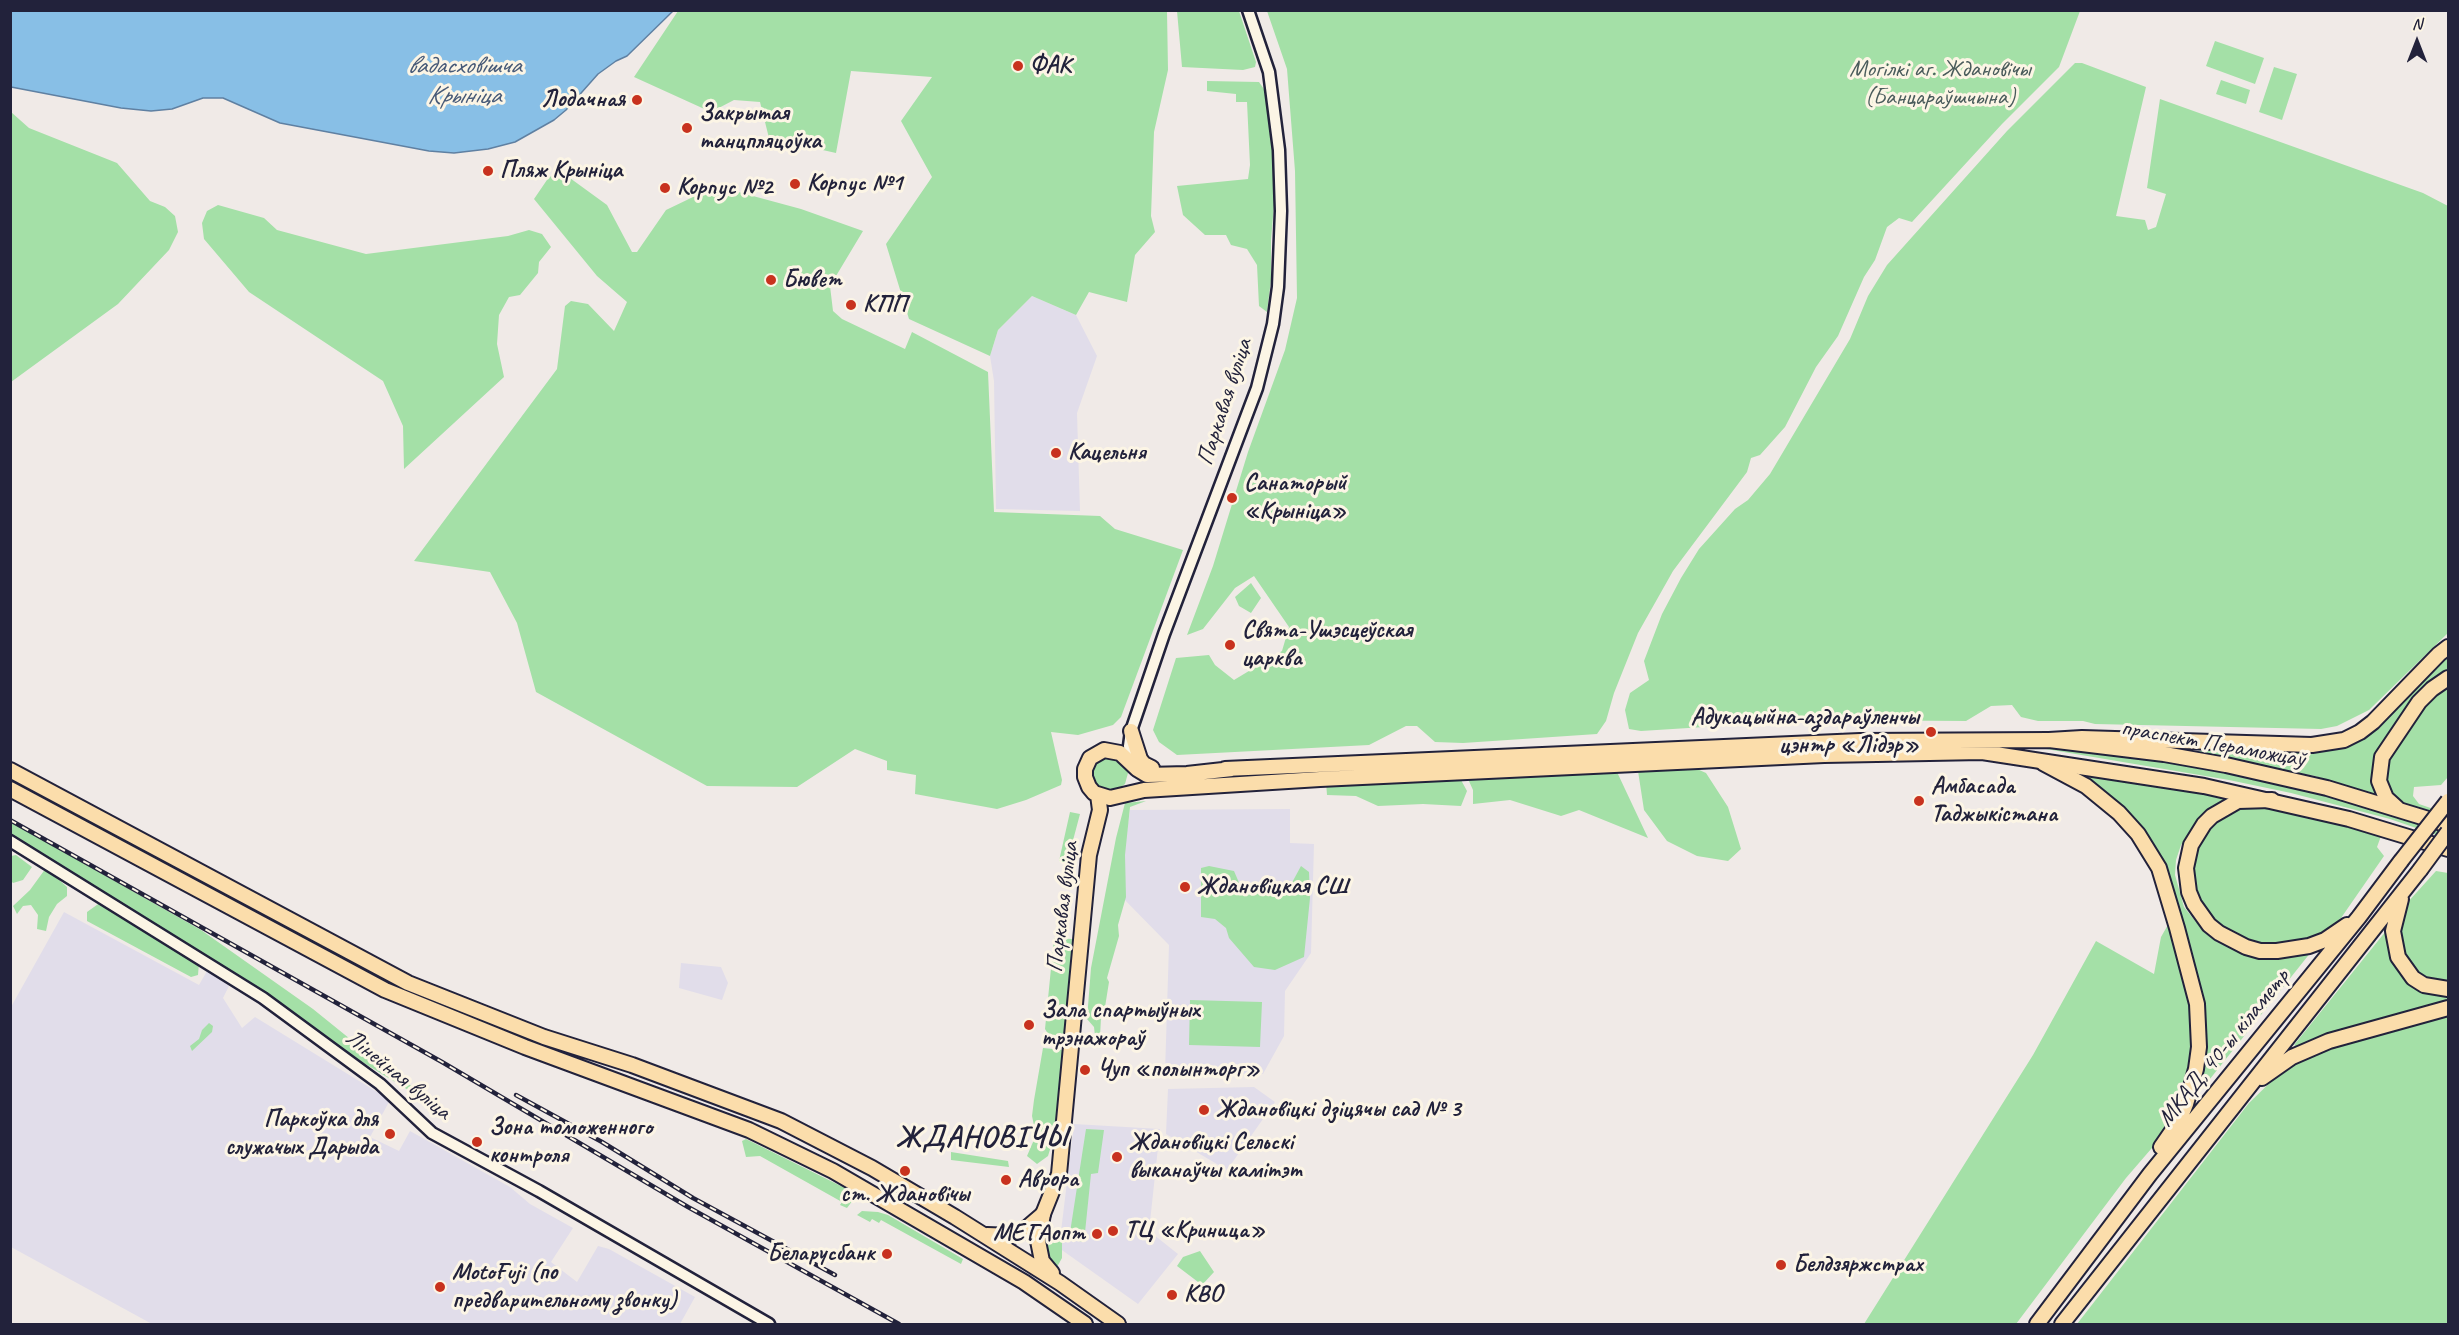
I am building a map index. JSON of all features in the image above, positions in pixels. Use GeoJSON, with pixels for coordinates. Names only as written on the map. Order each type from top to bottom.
{"type":"FeatureCollection","features":[{"type":"Feature","properties":{"kind":"main road"},"geometry":{"type":"LineString","coordinates":[[2150,1174],[2159,1150],[2182,1112],[2196,1069],[2199,1047],[2198,1018],[2191,977],[2159,868],[2138,834],[2119,813],[2086,786],[2043,763],[2038,750],[2045,740],[2082,738],[2312,744],[2344,740],[2373,722],[2448,647]]}},
{"type":"Feature","properties":{"kind":"main road"},"geometry":{"type":"LineString","coordinates":[[2397,808],[2386,798],[2379,781],[2382,757],[2419,702],[2432,688],[2448,678]]}},
{"type":"Feature","properties":{"kind":"main road"},"geometry":{"type":"LineString","coordinates":[[1131,731],[1140,759],[1149,767],[1164,771],[1232,769]]}},
{"type":"Feature","properties":{"kind":"main road","name":"праспект Пераможцаў"},"geometry":{"type":"LineString","coordinates":[[1232,769],[1860,741],[2045,740],[2164,754],[2226,765],[2327,788],[2448,825]]}},
{"type":"Feature","properties":{"kind":"main road"},"geometry":{"type":"LineString","coordinates":[[1232,769],[1187,774],[1147,775],[1120,753],[1112,750],[1098,752],[1090,758],[1086,765],[1086,781],[1098,795],[1118,796],[1144,790],[1320,779],[1835,754],[1964,751],[2204,786],[2349,819],[2448,849]]}},
{"type":"Feature","properties":{"kind":"main road"},"geometry":{"type":"LineString","coordinates":[[1118,796],[1130,785],[1131,763]]}},
{"type":"Feature","properties":{"kind":"main road"},"geometry":{"type":"LineString","coordinates":[[10,770],[408,983],[544,1037],[632,1065],[781,1121],[872,1168],[985,1235],[1060,1283],[1118,1324]]}},
{"type":"Feature","properties":{"kind":"main road"},"geometry":{"type":"LineString","coordinates":[[10,789],[385,990],[525,1047],[720,1118],[833,1171],[1015,1276],[1085,1324]]}},
{"type":"Feature","properties":{"kind":"main road","name":"Паркавая вуліца"},"geometry":{"type":"LineString","coordinates":[[1043,1214],[1059,1174],[1089,855],[1099,819],[1098,795]]}},
{"type":"Feature","properties":{"kind":"main road","name":"Паркавая вуліца"},"geometry":{"type":"LineString","coordinates":[[1099,819],[1118,796]]}},
{"type":"Feature","properties":{"kind":"main road"},"geometry":{"type":"LineString","coordinates":[[2272,800],[2238,801],[2212,816],[2197,834],[2188,857],[2186,881],[2191,898],[2201,916],[2230,941],[2246,947],[2277,951],[2309,946],[2325,940],[2359,917]]}},
{"type":"Feature","properties":{"kind":"main road","name":"МКАД, 40-ы кіламетр"},"geometry":{"type":"LineString","coordinates":[[2037,1324],[2150,1174],[2359,917],[2448,801]]}},
{"type":"Feature","properties":{"kind":"main road","name":"МКАД, 40-ы кіламетр"},"geometry":{"type":"LineString","coordinates":[[2062,1324],[2448,832]]}},
{"type":"Feature","properties":{"kind":"main road"},"geometry":{"type":"LineString","coordinates":[[2405,886],[2394,919],[2394,944],[2398,957],[2413,978],[2424,985],[2448,989]]}},
{"type":"Feature","properties":{"kind":"main road"},"geometry":{"type":"LineString","coordinates":[[2250,1085],[2292,1057],[2329,1041],[2448,1008]]}},
{"type":"Feature","properties":{"kind":"main road"},"geometry":{"type":"LineString","coordinates":[[985,1235],[1013,1236],[1022,1232],[1043,1214]]}},
{"type":"Feature","properties":{"kind":"main road"},"geometry":{"type":"LineString","coordinates":[[1043,1214],[1038,1232],[1042,1261],[1060,1283]]}},
{"type":"Feature","properties":{"kind":"street","name":"Паркавая вуліца"},"geometry":{"type":"LineString","coordinates":[[1131,763],[1129,746],[1131,731],[1164,634],[1257,388],[1273,324],[1279,267],[1281,180],[1269,72],[1248,10]]}},
{"type":"Feature","properties":{"kind":"street","name":"Паркавая вуліца"},"geometry":{"type":"LineString","coordinates":[[1112,750],[1131,731]]}},
{"type":"Feature","properties":{"kind":"street","name":"Лінейная вуліца"},"geometry":{"type":"LineString","coordinates":[[10,841],[263,998],[380,1084],[432,1133],[539,1191],[769,1324]]}},
{"type":"Feature","properties":{"kind":"shaded area"},"geometry":{"type":"Polygon","coordinates":[[[1032,296],[1076,315],[1097,356],[1077,413],[1080,511],[996,509],[994,381],[990,356],[998,330],[1032,296]]]}},
{"type":"Feature","properties":{"kind":"shaded area"},"geometry":{"type":"Polygon","coordinates":[[[1290,809],[1290,843],[1314,844],[1311,953],[1285,991],[1284,1036],[1263,1074],[1165,1073],[1169,945],[1118,893],[1130,810],[1290,809]]]}},
{"type":"Feature","properties":{"kind":"shaded area"},"geometry":{"type":"Polygon","coordinates":[[[64,912],[199,985],[207,971],[229,986],[223,998],[242,1028],[255,1017],[390,1100],[370,1137],[399,1151],[410,1131],[510,1187],[530,1204],[573,1228],[551,1262],[577,1282],[598,1246],[609,1249],[695,1297],[680,1324],[152,1324],[11,1247],[11,1007],[64,912]]]}},
{"type":"Feature","properties":{"kind":"shaded area"},"geometry":{"type":"Polygon","coordinates":[[[681,963],[721,967],[728,983],[722,1000],[679,988],[681,963]]]}},
{"type":"Feature","properties":{"kind":"shaded area"},"geometry":{"type":"Polygon","coordinates":[[[1254,1087],[1275,1102],[1227,1170],[1166,1134],[1168,1089],[1254,1087]]]}},
{"type":"Feature","properties":{"kind":"shaded area"},"geometry":{"type":"Polygon","coordinates":[[[1074,1124],[1160,1129],[1149,1231],[1178,1254],[1138,1304],[1059,1248],[1074,1124]]]}},
{"type":"Feature","properties":{"kind":"green space"},"geometry":{"type":"Polygon","coordinates":[[[678,11],[1167,11],[1168,70],[1154,132],[1151,216],[1155,232],[1135,255],[1127,302],[1089,292],[1076,315],[1032,296],[998,330],[990,356],[909,319],[886,244],[932,177],[901,121],[932,77],[851,71],[836,153],[769,138],[760,102],[734,100],[711,112],[634,77],[678,11]]]}},
{"type":"Feature","properties":{"kind":"green space"},"geometry":{"type":"Polygon","coordinates":[[[1177,11],[1239,11],[1256,62],[1255,67],[1243,70],[1182,67],[1177,11]]]}},
{"type":"Feature","properties":{"kind":"green space","name":"Могілкі аг. Ждановічы (Банцараўшчына)"},"geometry":{"type":"Polygon","coordinates":[[[1267,11],[2080,11],[2059,67],[2002,124],[1912,222],[1899,218],[1887,227],[1875,260],[1864,277],[1838,336],[1816,367],[1785,427],[1760,455],[1751,458],[1747,472],[1673,571],[1638,633],[1614,693],[1606,721],[1597,734],[1463,743],[1435,742],[1417,726],[1406,726],[1369,745],[1177,755],[1159,742],[1153,730],[1176,658],[1209,655],[1215,665],[1234,680],[1282,651],[1289,627],[1254,576],[1235,588],[1203,629],[1187,635],[1213,566],[1248,452],[1285,350],[1297,298],[1295,171],[1287,69],[1267,11]]]}},
{"type":"Feature","properties":{"kind":"green space"},"geometry":{"type":"Polygon","coordinates":[[[2215,41],[2264,58],[2255,84],[2206,66],[2215,41]]]}},
{"type":"Feature","properties":{"kind":"green space"},"geometry":{"type":"Polygon","coordinates":[[[2075,63],[2082,63],[2146,87],[2116,216],[2145,220],[2148,230],[2156,227],[2166,194],[2147,188],[2160,99],[2423,193],[2448,206],[2448,633],[2369,710],[2337,726],[2321,729],[2038,721],[2021,717],[2012,705],[1991,706],[1966,721],[1815,720],[1641,731],[1629,729],[1625,710],[1630,693],[1649,680],[1644,661],[1662,614],[1681,578],[1699,549],[1735,509],[1748,500],[1770,474],[1850,339],[1868,296],[1887,265],[2007,131],[2075,63]]]}},
{"type":"Feature","properties":{"kind":"green space"},"geometry":{"type":"Polygon","coordinates":[[[2274,67],[2297,74],[2282,120],[2259,112],[2274,67]]]}},
{"type":"Feature","properties":{"kind":"green space"},"geometry":{"type":"Polygon","coordinates":[[[2221,80],[2250,90],[2246,104],[2216,94],[2221,80]]]}},
{"type":"Feature","properties":{"kind":"green space"},"geometry":{"type":"Polygon","coordinates":[[[1207,81],[1259,82],[1268,95],[1276,182],[1267,312],[1259,306],[1257,265],[1247,249],[1231,245],[1226,235],[1205,235],[1183,215],[1177,186],[1248,179],[1250,165],[1247,102],[1236,102],[1236,94],[1207,91],[1207,81]]]}},
{"type":"Feature","properties":{"kind":"green space"},"geometry":{"type":"Polygon","coordinates":[[[11,112],[29,128],[117,163],[150,201],[165,207],[175,216],[178,232],[169,250],[118,304],[11,382],[11,112]]]}},
{"type":"Feature","properties":{"kind":"green space"},"geometry":{"type":"Polygon","coordinates":[[[563,173],[607,205],[632,252],[637,252],[666,210],[716,186],[801,209],[863,231],[830,286],[833,311],[842,319],[905,349],[912,332],[988,372],[994,512],[1100,516],[1115,529],[1183,550],[1121,717],[1113,725],[1078,735],[1051,732],[1062,780],[1061,785],[997,809],[915,794],[916,775],[887,770],[887,761],[855,749],[797,787],[707,786],[536,692],[517,623],[490,572],[414,561],[557,369],[565,306],[571,301],[588,304],[614,331],[627,302],[597,276],[534,199],[549,177],[563,173]]]}},
{"type":"Feature","properties":{"kind":"green space"},"geometry":{"type":"Polygon","coordinates":[[[218,205],[264,218],[277,230],[366,254],[508,236],[529,230],[542,234],[551,247],[539,262],[538,273],[520,295],[509,297],[499,315],[497,344],[504,377],[404,469],[403,426],[383,381],[249,292],[204,239],[202,223],[207,211],[218,205]]]}},
{"type":"Feature","properties":{"kind":"green space"},"geometry":{"type":"Polygon","coordinates":[[[1251,583],[1261,598],[1251,613],[1239,606],[1235,597],[1251,583]]]}},
{"type":"Feature","properties":{"kind":"green space"},"geometry":{"type":"Polygon","coordinates":[[[2448,652],[2448,672],[2436,678],[2412,701],[2379,753],[2379,797],[2315,776],[2179,751],[2323,750],[2342,746],[2448,652]]]}},
{"type":"Feature","properties":{"kind":"green space"},"geometry":{"type":"Polygon","coordinates":[[[2448,682],[2448,777],[2441,785],[2414,787],[2413,796],[2419,804],[2448,814],[2448,820],[2406,806],[2390,796],[2383,772],[2384,764],[2418,709],[2448,682]]]}},
{"type":"Feature","properties":{"kind":"green space"},"geometry":{"type":"Polygon","coordinates":[[[2044,746],[2165,761],[2338,797],[2448,832],[2448,839],[2390,819],[2291,793],[2229,780],[2046,749],[2044,746]]]}},
{"type":"Feature","properties":{"kind":"green space"},"geometry":{"type":"Polygon","coordinates":[[[1111,754],[1127,768],[1128,773],[1125,784],[1111,793],[1095,789],[1089,768],[1091,763],[1111,754]]]}},
{"type":"Feature","properties":{"kind":"green space"},"geometry":{"type":"Polygon","coordinates":[[[1697,769],[1706,773],[1728,807],[1741,849],[1728,861],[1697,856],[1667,841],[1644,810],[1638,771],[1697,769]]]}},
{"type":"Feature","properties":{"kind":"green space"},"geometry":{"type":"Polygon","coordinates":[[[1617,772],[1648,838],[1579,810],[1561,816],[1510,800],[1473,804],[1473,790],[1468,779],[1617,772]]]}},
{"type":"Feature","properties":{"kind":"green space"},"geometry":{"type":"Polygon","coordinates":[[[2072,774],[2227,798],[2212,806],[2201,816],[2181,845],[2176,860],[2175,875],[2184,907],[2204,932],[2217,942],[2236,951],[2258,957],[2311,952],[2202,1089],[2198,1088],[2198,1083],[2205,1041],[2161,862],[2072,774]]]}},
{"type":"Feature","properties":{"kind":"green space"},"geometry":{"type":"Polygon","coordinates":[[[1461,780],[1467,791],[1461,806],[1423,804],[1378,806],[1356,796],[1327,795],[1326,782],[1461,780]]]}},
{"type":"Feature","properties":{"kind":"green space"},"geometry":{"type":"Polygon","coordinates":[[[1146,801],[1130,807],[1125,855],[1126,897],[1118,925],[1119,936],[1107,978],[1109,982],[1101,1017],[1100,1037],[1095,1036],[1094,1027],[1087,1019],[1091,968],[1116,838],[1125,803],[1146,801]]]}},
{"type":"Feature","properties":{"kind":"green space"},"geometry":{"type":"Polygon","coordinates":[[[2246,807],[2277,809],[2381,836],[2377,847],[2384,856],[2341,918],[2317,938],[2257,948],[2205,919],[2189,879],[2193,851],[2209,828],[2229,814],[2246,807]]]}},
{"type":"Feature","properties":{"kind":"green space"},"geometry":{"type":"Polygon","coordinates":[[[1070,812],[1080,814],[1067,863],[1059,861],[1070,812]]]}},
{"type":"Feature","properties":{"kind":"green space"},"geometry":{"type":"Polygon","coordinates":[[[11,822],[201,930],[313,1009],[386,1068],[434,1102],[433,1105],[293,1020],[11,841],[11,822]]]}},
{"type":"Feature","properties":{"kind":"green space"},"geometry":{"type":"Polygon","coordinates":[[[16,855],[32,867],[23,880],[13,883],[11,881],[11,856],[16,855]]]}},
{"type":"Feature","properties":{"kind":"green space"},"geometry":{"type":"Polygon","coordinates":[[[1209,866],[1234,871],[1240,885],[1288,890],[1301,866],[1309,872],[1310,898],[1304,957],[1275,970],[1254,967],[1229,938],[1226,928],[1215,919],[1201,917],[1201,868],[1209,866]]]}},
{"type":"Feature","properties":{"kind":"green space"},"geometry":{"type":"Polygon","coordinates":[[[46,868],[67,887],[67,896],[57,904],[49,917],[46,931],[37,929],[38,915],[31,905],[23,906],[17,914],[13,906],[30,890],[46,868]]]}},
{"type":"Feature","properties":{"kind":"green space"},"geometry":{"type":"Polygon","coordinates":[[[2436,871],[2448,873],[2448,983],[2433,982],[2420,976],[2411,967],[2403,954],[2399,928],[2407,903],[2436,871]]]}},
{"type":"Feature","properties":{"kind":"green space"},"geometry":{"type":"Polygon","coordinates":[[[101,902],[199,963],[198,975],[191,977],[87,921],[87,912],[101,902]]]}},
{"type":"Feature","properties":{"kind":"green space"},"geometry":{"type":"Polygon","coordinates":[[[2169,923],[2190,1000],[2193,1035],[2190,1070],[2183,1104],[2164,1134],[2126,1178],[2016,1324],[1864,1324],[2033,1055],[2096,941],[2154,974],[2161,937],[2169,923]]]}},
{"type":"Feature","properties":{"kind":"green space"},"geometry":{"type":"Polygon","coordinates":[[[2390,926],[2398,967],[2448,993],[2448,1001],[2333,1032],[2297,1047],[2294,1045],[2390,926]]]}},
{"type":"Feature","properties":{"kind":"green space"},"geometry":{"type":"Polygon","coordinates":[[[1054,938],[1072,939],[1065,1035],[1059,1037],[1050,1037],[1045,1029],[1054,938]]]}},
{"type":"Feature","properties":{"kind":"green space"},"geometry":{"type":"Polygon","coordinates":[[[1190,1000],[1262,1002],[1260,1047],[1189,1045],[1190,1000]]]}},
{"type":"Feature","properties":{"kind":"green space"},"geometry":{"type":"Polygon","coordinates":[[[2448,1016],[2448,1324],[2077,1324],[2249,1103],[2286,1067],[2320,1049],[2448,1016]]]}},
{"type":"Feature","properties":{"kind":"green space"},"geometry":{"type":"Polygon","coordinates":[[[209,1023],[213,1026],[212,1032],[192,1051],[190,1046],[199,1039],[202,1030],[209,1023]]]}},
{"type":"Feature","properties":{"kind":"green space"},"geometry":{"type":"Polygon","coordinates":[[[1043,1048],[1064,1050],[1056,1130],[1048,1156],[1037,1164],[1027,1156],[1036,1135],[1032,1116],[1043,1048]]]}},
{"type":"Feature","properties":{"kind":"green space"},"geometry":{"type":"Polygon","coordinates":[[[1086,1129],[1104,1130],[1098,1173],[1091,1174],[1084,1242],[1069,1239],[1086,1129]]]}},
{"type":"Feature","properties":{"kind":"green space"},"geometry":{"type":"Polygon","coordinates":[[[746,1139],[853,1192],[856,1196],[847,1208],[840,1205],[842,1202],[760,1156],[746,1157],[742,1141],[746,1139]]]}},
{"type":"Feature","properties":{"kind":"green space"},"geometry":{"type":"Polygon","coordinates":[[[951,1152],[1008,1161],[1009,1167],[951,1160],[951,1152]]]}},
{"type":"Feature","properties":{"kind":"green space"},"geometry":{"type":"Polygon","coordinates":[[[862,1211],[888,1215],[963,1259],[961,1264],[881,1220],[879,1223],[872,1219],[870,1222],[857,1215],[862,1211]]]}},
{"type":"Feature","properties":{"kind":"green space"},"geometry":{"type":"Polygon","coordinates":[[[1043,1232],[1062,1242],[1062,1258],[1057,1267],[1049,1262],[1044,1254],[1043,1232]]]}},
{"type":"Feature","properties":{"kind":"green space"},"geometry":{"type":"Polygon","coordinates":[[[1200,1251],[1214,1272],[1202,1285],[1177,1266],[1183,1257],[1200,1251]]]}},
{"type":"Feature","properties":{"kind":"water","name":"вадасховішча Крыніца"},"geometry":{"type":"Polygon","coordinates":[[[10,11],[673,11],[627,56],[598,74],[554,120],[515,142],[488,149],[454,153],[429,151],[280,123],[223,98],[203,98],[172,109],[151,111],[121,108],[11,87],[10,11]]]}},
{"type":"Feature","properties":{"kind":"railway"},"geometry":{"type":"LineString","coordinates":[[10,820],[442,1062],[688,1207],[899,1324]]}},
{"type":"Feature","properties":{"kind":"railway"},"geometry":{"type":"LineString","coordinates":[[516,1095],[602,1142],[693,1198],[835,1275]]}},
{"type":"Feature","properties":{"kind":"place","name":"ФАК"},"geometry":{"type":"Point","coordinates":[1018,66]}},
{"type":"Feature","properties":{"kind":"place","name":"Лодачная"},"geometry":{"type":"Point","coordinates":[637,100]}},
{"type":"Feature","properties":{"kind":"place","name":"Закрытая танцпляцоўка"},"geometry":{"type":"Point","coordinates":[687,128]}},
{"type":"Feature","properties":{"kind":"place","name":"Пляж Крыніца"},"geometry":{"type":"Point","coordinates":[488,171]}},
{"type":"Feature","properties":{"kind":"place","name":"Корпус №1"},"geometry":{"type":"Point","coordinates":[795,184]}},
{"type":"Feature","properties":{"kind":"place","name":"Корпус №2"},"geometry":{"type":"Point","coordinates":[665,188]}},
{"type":"Feature","properties":{"kind":"place","name":"Бювет"},"geometry":{"type":"Point","coordinates":[771,280]}},
{"type":"Feature","properties":{"kind":"place","name":"КПП"},"geometry":{"type":"Point","coordinates":[851,305]}},
{"type":"Feature","properties":{"kind":"place","name":"Кацельня"},"geometry":{"type":"Point","coordinates":[1056,453]}},
{"type":"Feature","properties":{"kind":"place","name":"Санаторый «Крыніца»"},"geometry":{"type":"Point","coordinates":[1232,498]}},
{"type":"Feature","properties":{"kind":"place","name":"Свята-Ушэсцеўская царква"},"geometry":{"type":"Point","coordinates":[1230,645]}},
{"type":"Feature","properties":{"kind":"place","name":"Адукацыйна-аздараўленчы цэнтр «Лідэр»"},"geometry":{"type":"Point","coordinates":[1931,732]}},
{"type":"Feature","properties":{"kind":"place","name":"Амбасада Таджыкістана"},"geometry":{"type":"Point","coordinates":[1919,801]}},
{"type":"Feature","properties":{"kind":"place","name":"Ждановіцкая СШ"},"geometry":{"type":"Point","coordinates":[1185,887]}},
{"type":"Feature","properties":{"kind":"place","name":"Зала спартыўных трэнажораў"},"geometry":{"type":"Point","coordinates":[1029,1025]}},
{"type":"Feature","properties":{"kind":"place","name":"Чуп «полынторг»"},"geometry":{"type":"Point","coordinates":[1085,1070]}},
{"type":"Feature","properties":{"kind":"place","name":"Ждановіцкі дзіцячы сад № 3"},"geometry":{"type":"Point","coordinates":[1204,1110]}},
{"type":"Feature","properties":{"kind":"place","name":"Паркоўка для служачых Дарыда"},"geometry":{"type":"Point","coordinates":[390,1134]}},
{"type":"Feature","properties":{"kind":"place","name":"Зона томоженного контроля"},"geometry":{"type":"Point","coordinates":[477,1142]}},
{"type":"Feature","properties":{"kind":"place","name":"Ждановіцкі Сельскі выканаўчы камітэт"},"geometry":{"type":"Point","coordinates":[1117,1157]}},
{"type":"Feature","properties":{"kind":"place","name":"ст. Ждановічы"},"geometry":{"type":"Point","coordinates":[905,1171]}},
{"type":"Feature","properties":{"kind":"place","name":"Аврора"},"geometry":{"type":"Point","coordinates":[1006,1180]}},
{"type":"Feature","properties":{"kind":"place","name":"ТЦ «Криница»"},"geometry":{"type":"Point","coordinates":[1113,1231]}},
{"type":"Feature","properties":{"kind":"place","name":"МЕГАопт"},"geometry":{"type":"Point","coordinates":[1097,1234]}},
{"type":"Feature","properties":{"kind":"place","name":"Беларусбанк"},"geometry":{"type":"Point","coordinates":[887,1254]}},
{"type":"Feature","properties":{"kind":"place","name":"Белдзяржстрах"},"geometry":{"type":"Point","coordinates":[1781,1265]}},
{"type":"Feature","properties":{"kind":"place","name":"MotoFuji (по предварительному звонку)"},"geometry":{"type":"Point","coordinates":[440,1287]}},
{"type":"Feature","properties":{"kind":"place","name":"КВО"},"geometry":{"type":"Point","coordinates":[1172,1295]}},
{"type":"Feature","properties":{"kind":"district","name":"ЖДАНОВІЧЫ"},"geometry":{"type":"Point","coordinates":[982,1138]}}]}
